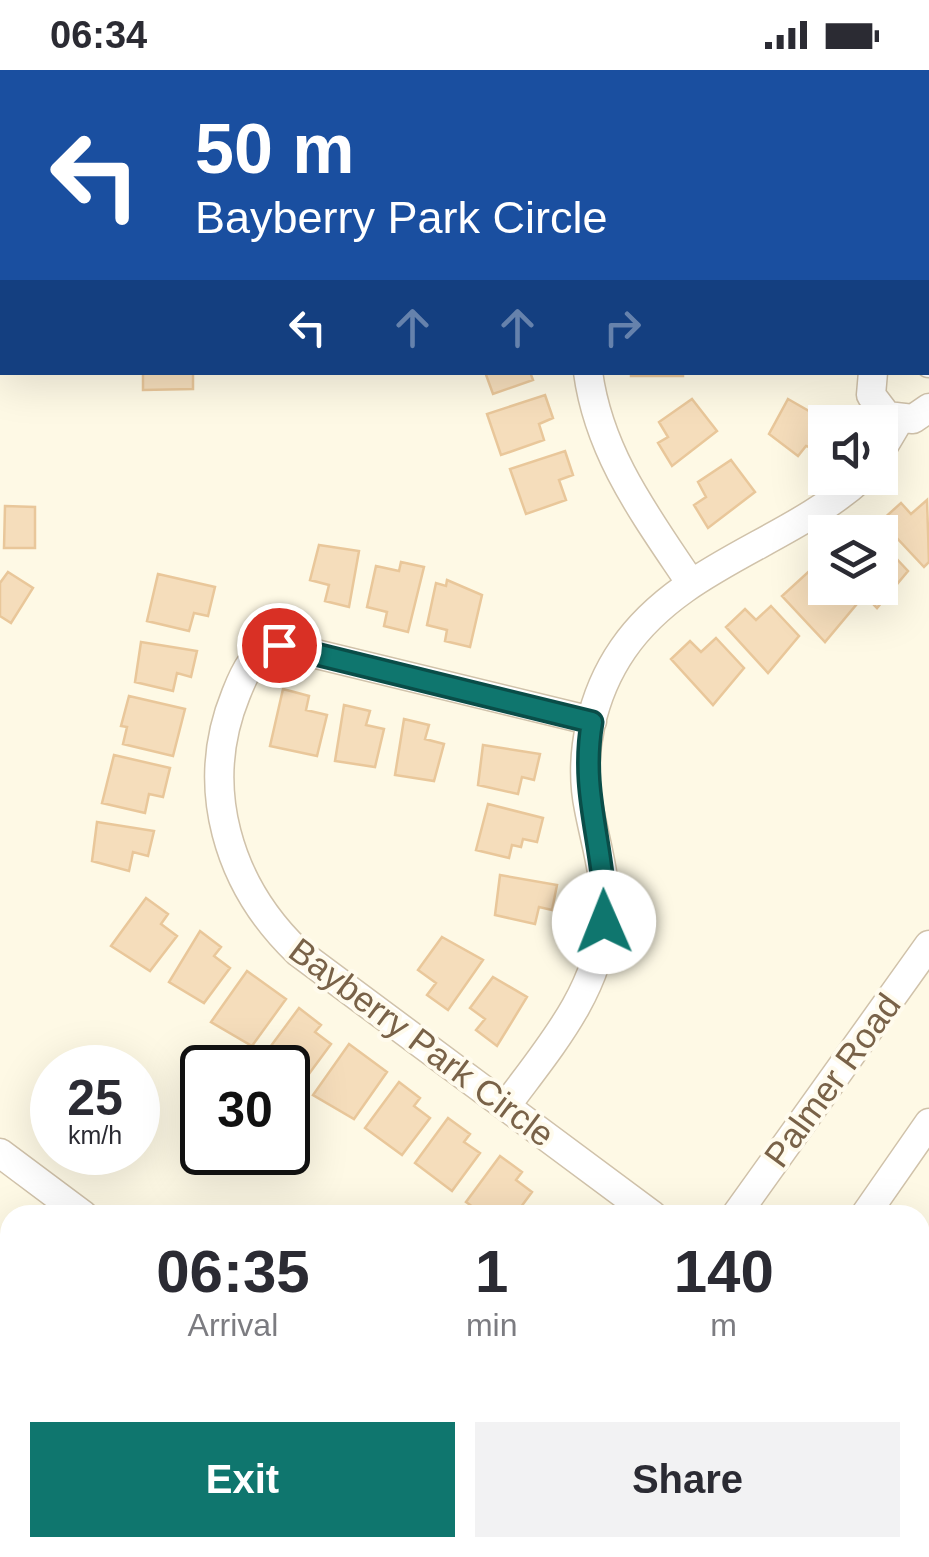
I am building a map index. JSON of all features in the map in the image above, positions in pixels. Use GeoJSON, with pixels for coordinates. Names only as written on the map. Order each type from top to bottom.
{"type":"FeatureCollection","features":[{"type":"Feature","properties":{"kind":"street"},"geometry":{"type":"LineString","coordinates":[[589,375],[606,445],[626,486],[690,582]]}},
{"type":"Feature","properties":{"kind":"street"},"geometry":{"type":"LineString","coordinates":[[873,375],[870,395],[876,407],[899,420],[912,419],[929,408]]}},
{"type":"Feature","properties":{"kind":"street"},"geometry":{"type":"LineString","coordinates":[[506,1106],[572,1014],[600,946],[603,868],[586,776],[592,722],[605,681],[622,650],[658,609],[690,582],[803,522],[839,495]]}},
{"type":"Feature","properties":{"kind":"street","name":"Bayberry Park Circle"},"geometry":{"type":"LineString","coordinates":[[592,722],[279,645],[256,655],[228,715],[219,768],[225,837],[262,912],[298,952],[639,1205]]}},
{"type":"Feature","properties":{"kind":"street","name":"Palmer Road"},"geometry":{"type":"LineString","coordinates":[[743,1205],[929,946]]}},
{"type":"Feature","properties":{"kind":"street"},"geometry":{"type":"LineString","coordinates":[[872,1205],[929,1123]]}},
{"type":"Feature","properties":{"kind":"street"},"geometry":{"type":"LineString","coordinates":[[0,1153],[70,1205]]}},
{"type":"Feature","properties":{"kind":"building"},"geometry":{"type":"Polygon","coordinates":[[[143,375],[193,375],[193,389],[143,390],[143,375]]]}},
{"type":"Feature","properties":{"kind":"building"},"geometry":{"type":"Polygon","coordinates":[[[486,375],[531,375],[533,380],[493,394],[486,375]]]}},
{"type":"Feature","properties":{"kind":"building"},"geometry":{"type":"Polygon","coordinates":[[[545,395],[553,418],[539,424],[544,440],[501,455],[487,414],[545,395]]]}},
{"type":"Feature","properties":{"kind":"building"},"geometry":{"type":"Polygon","coordinates":[[[692,399],[717,431],[672,466],[658,443],[668,437],[659,422],[692,399]]]}},
{"type":"Feature","properties":{"kind":"building"},"geometry":{"type":"Polygon","coordinates":[[[788,399],[808,410],[808,447],[798,456],[769,434],[788,399]]]}},
{"type":"Feature","properties":{"kind":"building"},"geometry":{"type":"Polygon","coordinates":[[[565,451],[573,475],[559,480],[566,500],[526,514],[510,469],[565,451]]]}},
{"type":"Feature","properties":{"kind":"building"},"geometry":{"type":"Polygon","coordinates":[[[731,460],[755,492],[708,528],[694,505],[706,497],[698,482],[731,460]]]}},
{"type":"Feature","properties":{"kind":"building"},"geometry":{"type":"Polygon","coordinates":[[[927,500],[929,562],[924,567],[898,539],[898,515],[888,515],[901,503],[911,514],[927,500]]]}},
{"type":"Feature","properties":{"kind":"building"},"geometry":{"type":"Polygon","coordinates":[[[5,506],[35,507],[35,548],[4,548],[5,506]]]}},
{"type":"Feature","properties":{"kind":"building"},"geometry":{"type":"Polygon","coordinates":[[[319,545],[359,551],[349,607],[325,601],[329,585],[310,580],[319,545]]]}},
{"type":"Feature","properties":{"kind":"building"},"geometry":{"type":"Polygon","coordinates":[[[898,560],[908,571],[898,583],[898,560]]]}},
{"type":"Feature","properties":{"kind":"building"},"geometry":{"type":"Polygon","coordinates":[[[401,562],[424,567],[408,632],[384,626],[387,612],[367,607],[376,566],[399,571],[401,562]]]}},
{"type":"Feature","properties":{"kind":"building"},"geometry":{"type":"Polygon","coordinates":[[[8,572],[33,588],[11,623],[0,616],[0,583],[8,572]]]}},
{"type":"Feature","properties":{"kind":"building"},"geometry":{"type":"Polygon","coordinates":[[[808,572],[808,605],[856,605],[825,642],[782,596],[808,572]]]}},
{"type":"Feature","properties":{"kind":"building"},"geometry":{"type":"Polygon","coordinates":[[[158,574],[215,587],[208,616],[194,613],[189,631],[147,621],[158,574]]]}},
{"type":"Feature","properties":{"kind":"building"},"geometry":{"type":"Polygon","coordinates":[[[447,580],[482,595],[470,647],[445,641],[447,630],[427,625],[436,583],[446,586],[447,580]]]}},
{"type":"Feature","properties":{"kind":"building"},"geometry":{"type":"Polygon","coordinates":[[[771,606],[799,636],[768,673],[726,627],[745,609],[756,620],[771,606]]]}},
{"type":"Feature","properties":{"kind":"building"},"geometry":{"type":"Polygon","coordinates":[[[716,638],[744,668],[713,705],[671,659],[690,641],[701,652],[716,638]]]}},
{"type":"Feature","properties":{"kind":"building"},"geometry":{"type":"Polygon","coordinates":[[[141,642],[197,651],[191,677],[177,673],[173,691],[135,682],[141,642]]]}},
{"type":"Feature","properties":{"kind":"building"},"geometry":{"type":"Polygon","coordinates":[[[283,689],[309,696],[306,710],[327,715],[317,756],[270,746],[283,689]]]}},
{"type":"Feature","properties":{"kind":"building"},"geometry":{"type":"Polygon","coordinates":[[[129,696],[185,709],[173,756],[123,744],[127,727],[121,726],[129,696]]]}},
{"type":"Feature","properties":{"kind":"building"},"geometry":{"type":"Polygon","coordinates":[[[344,705],[370,711],[366,725],[384,729],[375,767],[335,761],[344,705]]]}},
{"type":"Feature","properties":{"kind":"building"},"geometry":{"type":"Polygon","coordinates":[[[404,719],[429,725],[425,739],[444,744],[434,781],[395,775],[404,719]]]}},
{"type":"Feature","properties":{"kind":"building"},"geometry":{"type":"Polygon","coordinates":[[[483,745],[540,754],[534,780],[522,777],[518,794],[478,785],[483,745]]]}},
{"type":"Feature","properties":{"kind":"building"},"geometry":{"type":"Polygon","coordinates":[[[114,755],[170,768],[163,797],[149,794],[145,813],[102,803],[114,755]]]}},
{"type":"Feature","properties":{"kind":"building"},"geometry":{"type":"Polygon","coordinates":[[[488,804],[543,818],[537,842],[523,839],[521,847],[512,845],[509,858],[476,850],[488,804]]]}},
{"type":"Feature","properties":{"kind":"building"},"geometry":{"type":"Polygon","coordinates":[[[97,822],[154,831],[148,856],[133,852],[129,871],[92,861],[97,822]]]}},
{"type":"Feature","properties":{"kind":"building"},"geometry":{"type":"Polygon","coordinates":[[[500,875],[557,885],[552,910],[539,907],[535,924],[495,915],[500,875]]]}},
{"type":"Feature","properties":{"kind":"building"},"geometry":{"type":"Polygon","coordinates":[[[146,898],[168,914],[161,924],[177,936],[150,971],[111,946],[146,898]]]}},
{"type":"Feature","properties":{"kind":"building"},"geometry":{"type":"Polygon","coordinates":[[[200,931],[221,947],[214,956],[230,968],[204,1003],[169,982],[200,931]]]}},
{"type":"Feature","properties":{"kind":"building"},"geometry":{"type":"Polygon","coordinates":[[[442,937],[483,960],[448,1010],[427,995],[436,983],[418,970],[442,937]]]}},
{"type":"Feature","properties":{"kind":"building"},"geometry":{"type":"Polygon","coordinates":[[[247,971],[286,999],[253,1045],[211,1022],[247,971]]]}},
{"type":"Feature","properties":{"kind":"building"},"geometry":{"type":"Polygon","coordinates":[[[493,977],[527,997],[497,1046],[476,1030],[485,1019],[470,1008],[493,977]]]}},
{"type":"Feature","properties":{"kind":"building"},"geometry":{"type":"Polygon","coordinates":[[[299,1008],[321,1025],[315,1032],[331,1044],[310,1072],[310,1045],[272,1045],[299,1008]]]}},
{"type":"Feature","properties":{"kind":"building"},"geometry":{"type":"Polygon","coordinates":[[[349,1044],[387,1072],[354,1119],[313,1095],[349,1044]]]}},
{"type":"Feature","properties":{"kind":"building"},"geometry":{"type":"Polygon","coordinates":[[[399,1082],[420,1098],[414,1106],[430,1118],[402,1155],[365,1128],[399,1082]]]}},
{"type":"Feature","properties":{"kind":"building"},"geometry":{"type":"Polygon","coordinates":[[[448,1118],[470,1134],[464,1142],[480,1153],[452,1191],[415,1163],[448,1118]]]}},
{"type":"Feature","properties":{"kind":"building"},"geometry":{"type":"Polygon","coordinates":[[[500,1156],[522,1172],[516,1180],[532,1192],[522,1205],[466,1202],[500,1156]]]}},
{"type":"Feature","properties":{"kind":"route"},"geometry":{"type":"LineString","coordinates":[[279,645],[592,722],[586,776],[588,804],[603,868],[604,922]]}}]}
